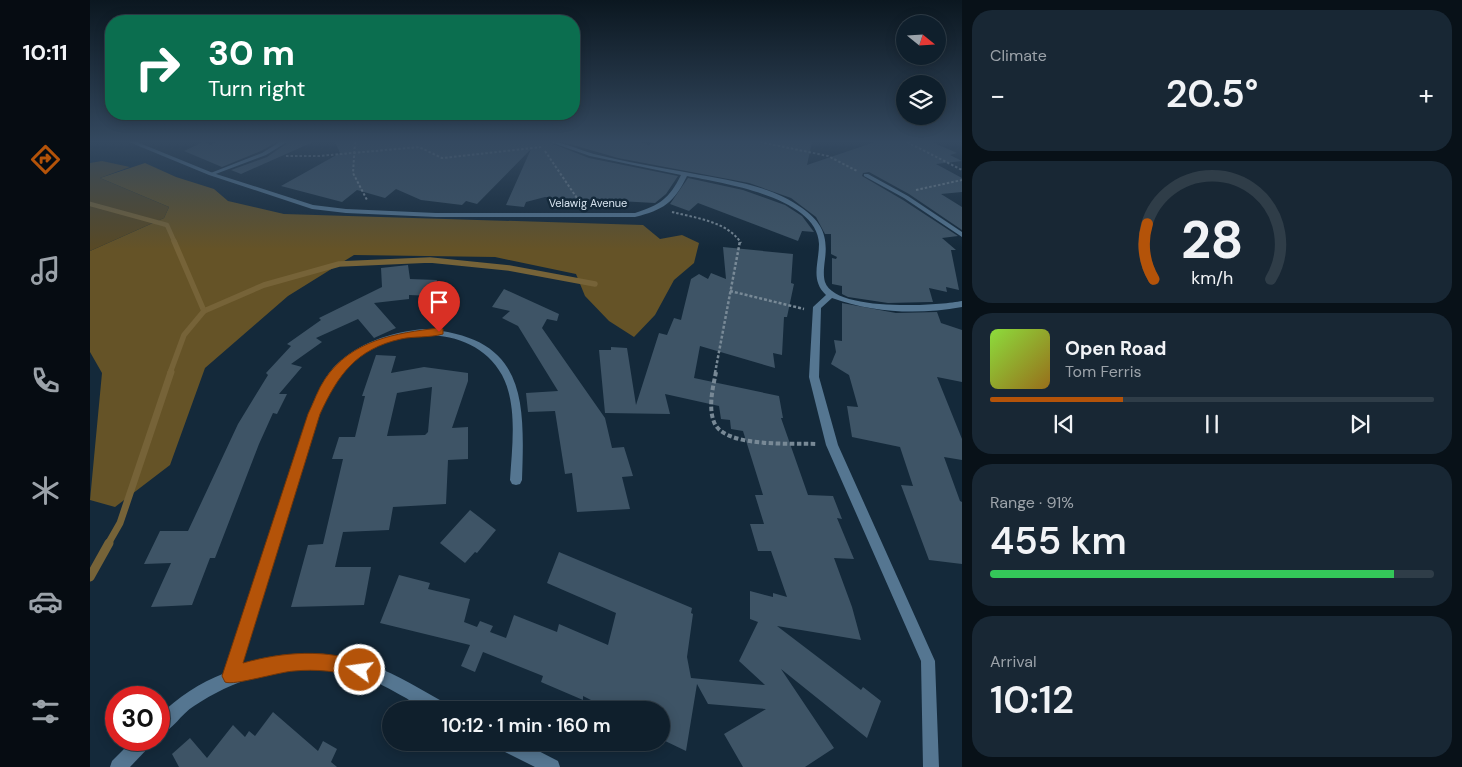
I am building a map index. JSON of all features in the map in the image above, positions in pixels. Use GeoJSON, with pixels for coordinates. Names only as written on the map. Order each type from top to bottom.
{"type":"FeatureCollection","features":[{"type":"Feature","properties":{"kind":"street","name":"Velawig Avenue"},"geometry":{"type":"LineString","coordinates":[[222,178],[282,199],[312,207],[436,215],[635,215],[659,208],[674,196],[683,178]]}},
{"type":"Feature","properties":{"kind":"street"},"geometry":{"type":"LineString","coordinates":[[703,178],[764,191],[800,211],[815,225],[821,235],[822,246],[819,278],[825,291],[831,295],[885,307],[920,310],[962,304]]}},
{"type":"Feature","properties":{"kind":"street"},"geometry":{"type":"LineString","coordinates":[[871,178],[900,194],[962,235]]}},
{"type":"Feature","properties":{"kind":"street"},"geometry":{"type":"LineString","coordinates":[[831,295],[817,307],[814,377],[832,445],[928,660],[931,767]]}},
{"type":"Feature","properties":{"kind":"street"},"geometry":{"type":"LineString","coordinates":[[231,676],[314,414],[328,383],[352,357],[372,345],[420,332],[447,333],[462,337],[481,346],[495,358],[506,372],[514,391],[517,434],[516,480]]}},
{"type":"Feature","properties":{"kind":"street"},"geometry":{"type":"LineString","coordinates":[[170,717],[189,699],[231,676],[256,668],[294,662],[346,664],[388,680],[426,701]]}},
{"type":"Feature","properties":{"kind":"street"},"geometry":{"type":"LineString","coordinates":[[118,767],[133,751]]}},
{"type":"Feature","properties":{"kind":"street"},"geometry":{"type":"LineString","coordinates":[[521,751],[552,767]]}},
{"type":"Feature","properties":{"kind":"path"},"geometry":{"type":"LineString","coordinates":[[355,178],[372,212]]}},
{"type":"Feature","properties":{"kind":"path"},"geometry":{"type":"LineString","coordinates":[[563,178],[589,215]]}},
{"type":"Feature","properties":{"kind":"path"},"geometry":{"type":"LineString","coordinates":[[900,194],[962,180]]}},
{"type":"Feature","properties":{"kind":"path"},"geometry":{"type":"LineString","coordinates":[[659,208],[722,226],[739,238],[741,243],[730,291],[713,387],[712,414],[720,433],[736,440],[832,445]]}},
{"type":"Feature","properties":{"kind":"path"},"geometry":{"type":"LineString","coordinates":[[730,291],[817,312]]}},
{"type":"Feature","properties":{"kind":"shaded area"},"geometry":{"type":"Polygon","coordinates":[[[90,178],[101,178],[169,207],[164,218],[90,251],[90,178]]]}},
{"type":"Feature","properties":{"kind":"shaded area"},"geometry":{"type":"Polygon","coordinates":[[[100,178],[179,178],[214,189],[228,201],[284,214],[643,225],[660,239],[682,235],[699,243],[694,263],[674,280],[655,315],[634,337],[609,321],[585,296],[576,274],[495,257],[354,255],[288,296],[205,368],[170,465],[115,507],[90,500],[102,373],[90,352],[90,251],[164,218],[169,207],[100,178]]]}},
{"type":"Feature","properties":{"kind":"building"},"geometry":{"type":"Polygon","coordinates":[[[296,178],[503,178],[477,204],[466,201],[462,205],[421,200],[396,189],[385,198],[357,190],[342,202],[281,186],[296,178]]]}},
{"type":"Feature","properties":{"kind":"building"},"geometry":{"type":"Polygon","coordinates":[[[518,178],[677,178],[666,194],[655,203],[545,197],[526,202],[524,207],[506,205],[518,178]]]}},
{"type":"Feature","properties":{"kind":"building"},"geometry":{"type":"Polygon","coordinates":[[[688,178],[743,190],[785,205],[802,216],[814,232],[802,231],[798,241],[698,203],[689,211],[670,204],[688,178]]]}},
{"type":"Feature","properties":{"kind":"building"},"geometry":{"type":"Polygon","coordinates":[[[722,178],[865,178],[958,236],[942,238],[956,250],[951,250],[959,290],[946,287],[947,292],[929,288],[933,302],[888,303],[848,297],[842,294],[842,286],[832,284],[832,258],[836,259],[837,257],[831,254],[831,234],[825,234],[816,217],[791,198],[749,183],[722,178]]]}},
{"type":"Feature","properties":{"kind":"building"},"geometry":{"type":"Polygon","coordinates":[[[880,178],[962,178],[962,192],[941,194],[962,207],[962,230],[909,194],[880,178]]]}},
{"type":"Feature","properties":{"kind":"building"},"geometry":{"type":"Polygon","coordinates":[[[723,247],[793,254],[791,283],[794,284],[787,317],[784,317],[782,355],[773,353],[775,368],[700,346],[694,378],[779,396],[783,418],[781,418],[808,495],[833,496],[842,519],[837,518],[854,559],[834,558],[852,607],[861,640],[777,626],[861,690],[863,687],[881,701],[867,738],[781,669],[834,748],[805,767],[743,767],[724,734],[766,709],[708,704],[697,684],[686,751],[670,743],[670,701],[593,701],[583,696],[583,700],[541,682],[543,676],[483,652],[475,672],[461,666],[470,645],[380,623],[399,575],[430,583],[428,589],[470,599],[464,622],[477,627],[480,621],[493,626],[490,632],[506,638],[514,615],[557,632],[559,624],[608,645],[616,613],[547,583],[559,552],[692,608],[691,613],[693,614],[687,657],[691,678],[765,685],[739,661],[758,622],[750,619],[750,591],[773,597],[773,593],[787,597],[771,551],[758,551],[750,524],[764,524],[755,495],[763,495],[743,431],[731,429],[730,420],[721,419],[719,406],[665,394],[670,414],[605,413],[599,350],[611,350],[611,347],[627,348],[636,405],[659,333],[667,335],[674,318],[681,320],[691,279],[699,274],[708,279],[711,273],[726,279],[723,247]]]}},
{"type":"Feature","properties":{"kind":"building"},"geometry":{"type":"Polygon","coordinates":[[[408,265],[410,279],[437,280],[433,296],[409,295],[409,299],[374,303],[396,328],[374,338],[358,319],[316,338],[322,342],[291,364],[302,367],[279,394],[287,394],[277,414],[273,413],[259,444],[215,558],[210,558],[192,605],[151,607],[171,563],[144,564],[160,531],[188,531],[238,424],[268,375],[266,373],[291,346],[287,344],[321,320],[319,318],[382,287],[381,268],[408,265]]]}},
{"type":"Feature","properties":{"kind":"building"},"geometry":{"type":"Polygon","coordinates":[[[504,289],[559,314],[557,321],[547,319],[542,328],[605,418],[612,448],[624,447],[633,476],[622,477],[630,509],[577,512],[572,473],[565,474],[555,411],[528,412],[526,393],[558,391],[518,326],[502,318],[510,311],[492,307],[504,289]]]}},
{"type":"Feature","properties":{"kind":"building"},"geometry":{"type":"Polygon","coordinates":[[[842,303],[896,313],[937,312],[941,323],[962,330],[962,382],[937,377],[962,439],[962,460],[944,457],[962,502],[962,564],[929,560],[901,485],[913,486],[900,447],[852,437],[847,406],[858,407],[849,375],[831,364],[836,352],[834,340],[842,341],[842,303]]]}},
{"type":"Feature","properties":{"kind":"building"},"geometry":{"type":"Polygon","coordinates":[[[376,355],[396,356],[391,373],[424,367],[468,373],[468,381],[452,428],[468,427],[468,459],[448,460],[446,504],[393,507],[389,530],[343,532],[335,567],[371,567],[364,605],[291,607],[308,545],[323,544],[343,459],[332,459],[339,437],[355,437],[365,396],[362,396],[376,355]],[[432,387],[397,393],[387,436],[425,435],[428,432],[432,387]]]}},
{"type":"Feature","properties":{"kind":"building"},"geometry":{"type":"Polygon","coordinates":[[[470,510],[496,530],[477,553],[475,552],[465,563],[440,543],[470,510]]]}},
{"type":"Feature","properties":{"kind":"building"},"geometry":{"type":"Polygon","coordinates":[[[273,712],[318,751],[323,741],[337,749],[331,762],[337,767],[179,767],[172,754],[190,738],[207,758],[233,725],[245,737],[249,731],[255,736],[273,712]]]}},
{"type":"Feature","properties":{"kind":"waterway"},"geometry":{"type":"LineString","coordinates":[[90,204],[167,225],[175,243]]}},
{"type":"Feature","properties":{"kind":"waterway"},"geometry":{"type":"LineString","coordinates":[[174,241],[204,311]]}},
{"type":"Feature","properties":{"kind":"waterway"},"geometry":{"type":"LineString","coordinates":[[204,311],[264,285],[339,264],[430,260],[509,268],[595,284]]}},
{"type":"Feature","properties":{"kind":"waterway"},"geometry":{"type":"LineString","coordinates":[[170,373],[184,335],[204,311]]}},
{"type":"Feature","properties":{"kind":"waterway"},"geometry":{"type":"LineString","coordinates":[[108,544],[120,523],[171,372]]}},
{"type":"Feature","properties":{"kind":"waterway"},"geometry":{"type":"LineString","coordinates":[[90,577],[109,543]]}},
{"type":"Feature","properties":{"kind":"route"},"geometry":{"type":"LineString","coordinates":[[360,670],[346,664],[294,662],[256,668],[231,676],[314,414],[328,383],[352,357],[372,345],[420,332],[439,332]]}}]}
